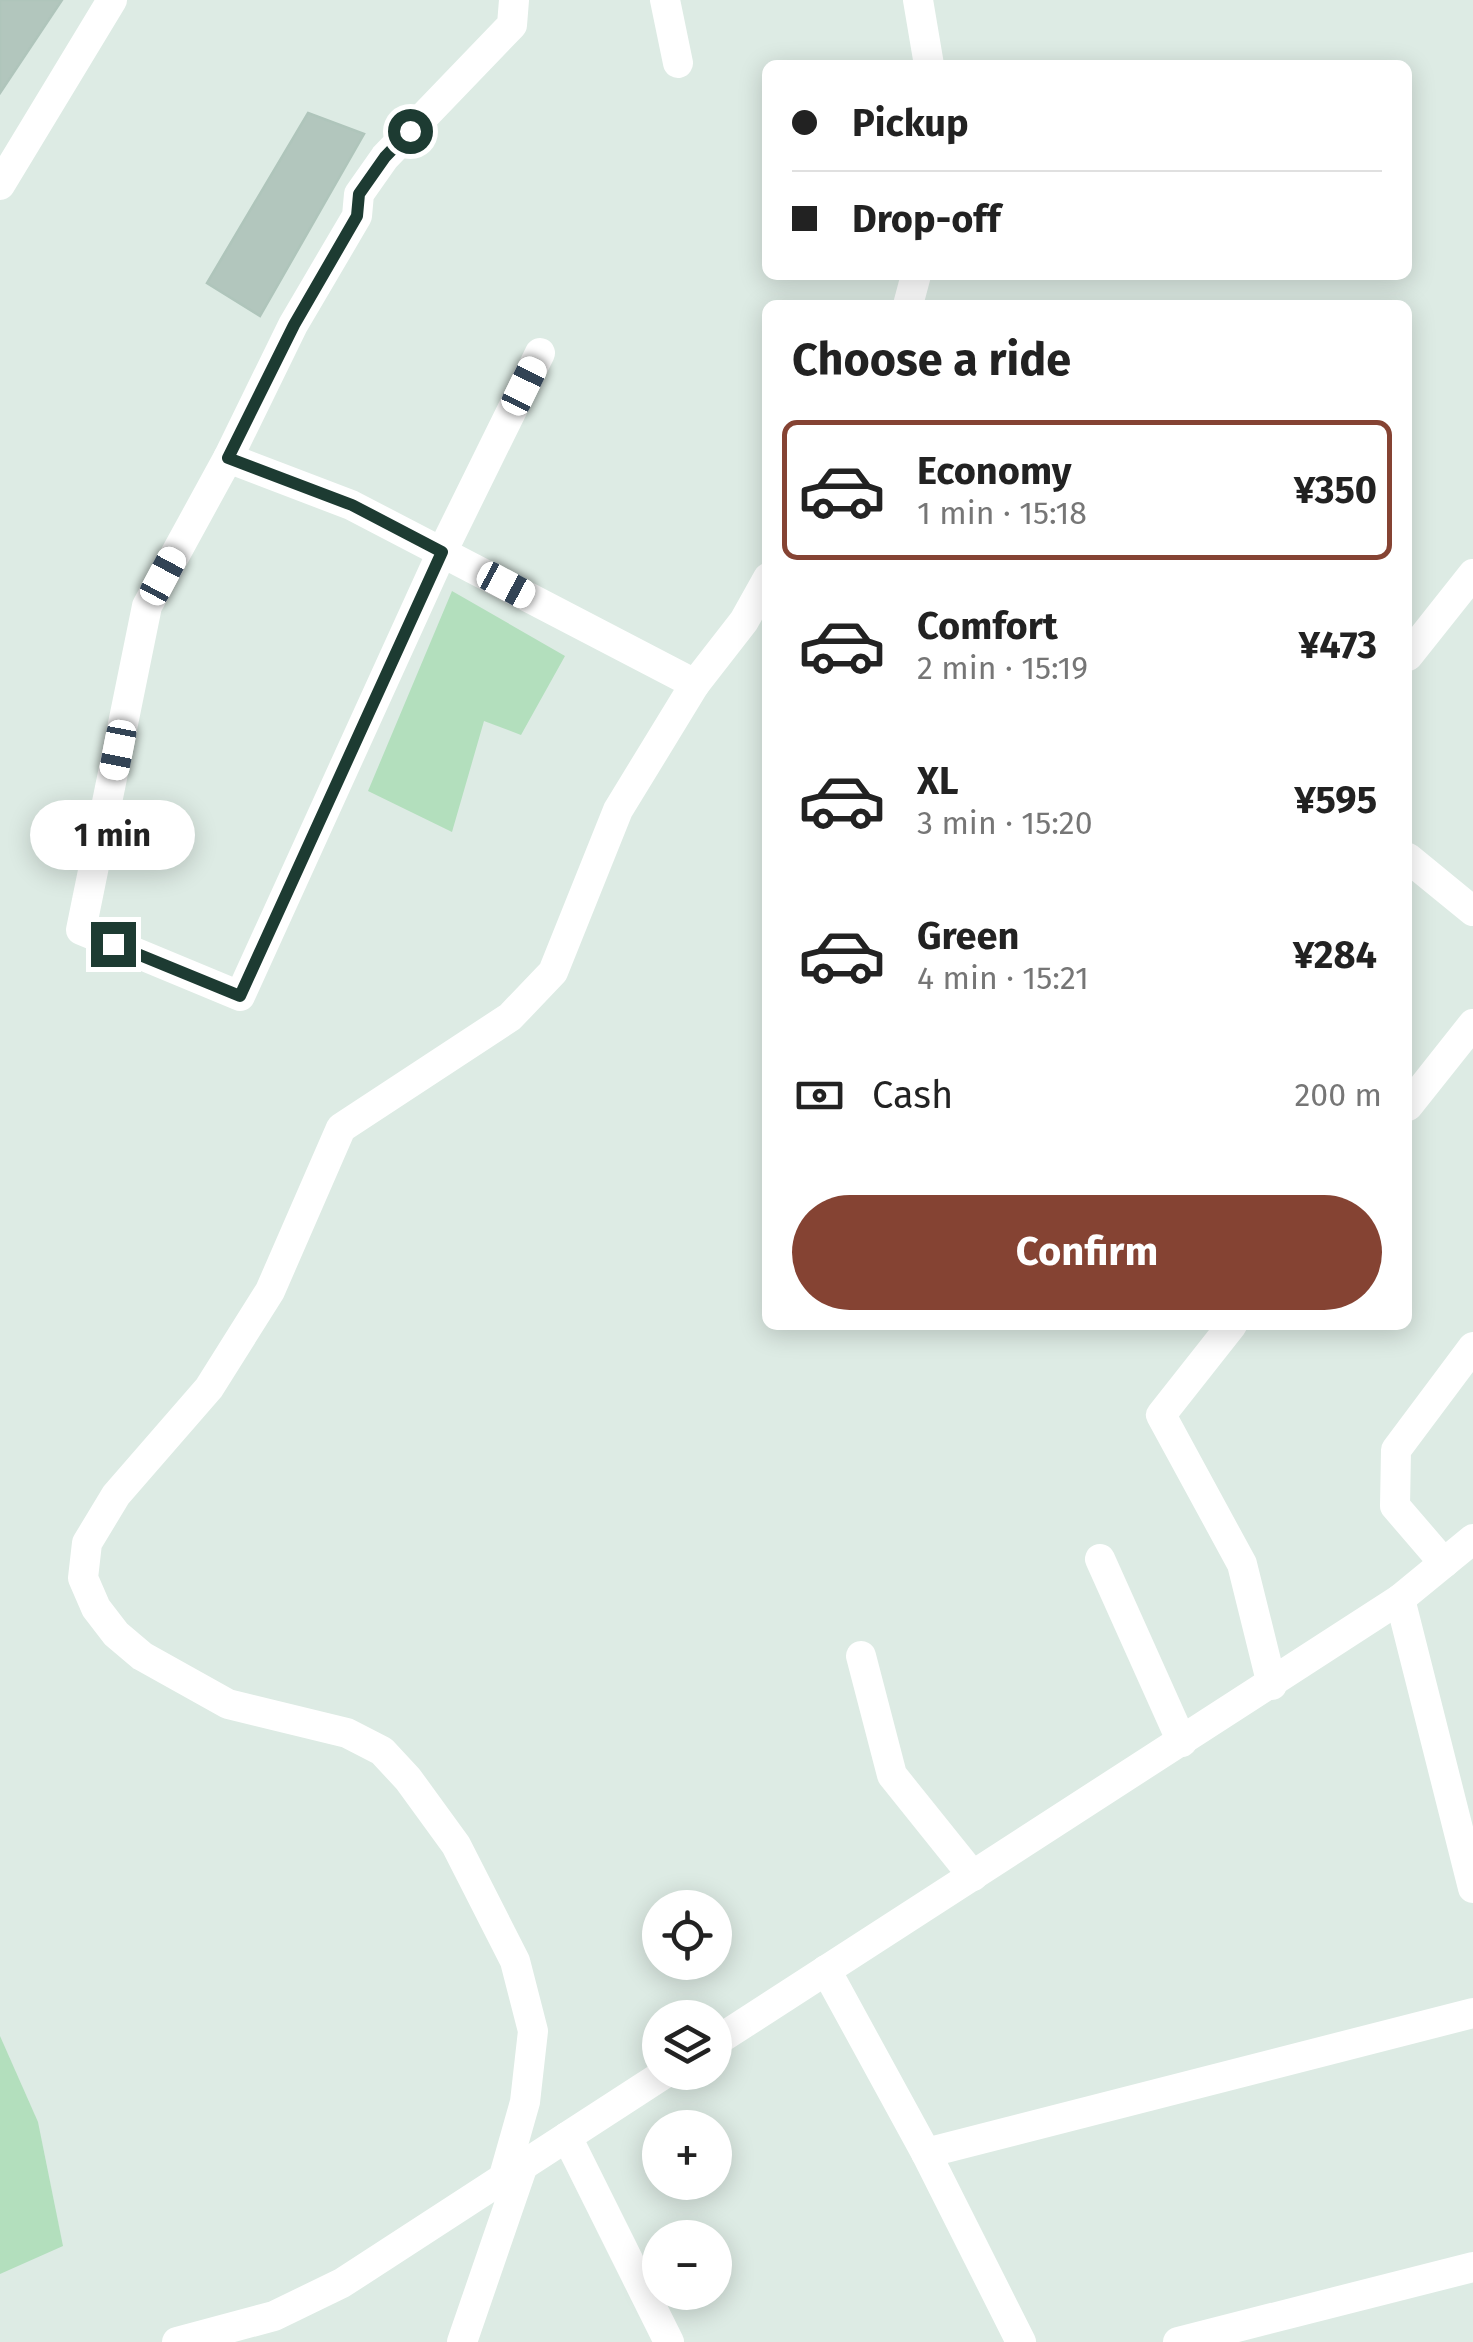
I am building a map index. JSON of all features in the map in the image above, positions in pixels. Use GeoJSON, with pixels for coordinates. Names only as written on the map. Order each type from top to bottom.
{"type":"FeatureCollection","features":[{"type":"Feature","properties":{"kind":"street"},"geometry":{"type":"LineString","coordinates":[[0,185],[112,0]]}},
{"type":"Feature","properties":{"kind":"street"},"geometry":{"type":"LineString","coordinates":[[514,0],[512,25],[385,157],[359,194],[357,216],[294,325],[228,458],[147,606],[81,930],[240,996],[442,552],[540,353]]}},
{"type":"Feature","properties":{"kind":"street"},"geometry":{"type":"LineString","coordinates":[[665,0],[678,62]]}},
{"type":"Feature","properties":{"kind":"street"},"geometry":{"type":"LineString","coordinates":[[918,0],[927,60]]}},
{"type":"Feature","properties":{"kind":"street"},"geometry":{"type":"LineString","coordinates":[[228,458],[352,505],[694,684]]}},
{"type":"Feature","properties":{"kind":"street"},"geometry":{"type":"LineString","coordinates":[[1412,651],[1473,574]]}},
{"type":"Feature","properties":{"kind":"street"},"geometry":{"type":"LineString","coordinates":[[462,2342],[514,2169],[525,2102],[533,2032],[515,1961],[456,1844],[382,1751],[347,1732],[228,1704],[142,1656],[116,1634],[96,1608],[83,1578],[87,1543],[116,1496],[210,1388],[270,1291],[341,1128],[510,1016],[553,972],[618,810],[694,684],[744,621],[762,589]]}},
{"type":"Feature","properties":{"kind":"street"},"geometry":{"type":"LineString","coordinates":[[1412,861],[1473,911]]}},
{"type":"Feature","properties":{"kind":"street"},"geometry":{"type":"LineString","coordinates":[[1412,1101],[1473,1024]]}},
{"type":"Feature","properties":{"kind":"street"},"geometry":{"type":"LineString","coordinates":[[1228,1330],[1161,1415],[1242,1564],[1272,1684]]}},
{"type":"Feature","properties":{"kind":"street"},"geometry":{"type":"LineString","coordinates":[[1444,1563],[1396,1506],[1396,1450],[1473,1348]]}},
{"type":"Feature","properties":{"kind":"street"},"geometry":{"type":"LineString","coordinates":[[732,2031],[1272,1684],[1400,1599],[1473,1540]]}},
{"type":"Feature","properties":{"kind":"street"},"geometry":{"type":"LineString","coordinates":[[1100,1559],[1182,1742]]}},
{"type":"Feature","properties":{"kind":"street"},"geometry":{"type":"LineString","coordinates":[[1400,1599],[1473,1888]]}},
{"type":"Feature","properties":{"kind":"street"},"geometry":{"type":"LineString","coordinates":[[861,1656],[892,1776],[973,1876]]}},
{"type":"Feature","properties":{"kind":"street"},"geometry":{"type":"LineString","coordinates":[[826,1970],[926,2153],[1020,2342]]}},
{"type":"Feature","properties":{"kind":"street"},"geometry":{"type":"LineString","coordinates":[[926,2153],[1473,2013]]}},
{"type":"Feature","properties":{"kind":"street"},"geometry":{"type":"LineString","coordinates":[[177,2342],[274,2316],[342,2283],[642,2089]]}},
{"type":"Feature","properties":{"kind":"street"},"geometry":{"type":"LineString","coordinates":[[567,2137],[669,2342]]}},
{"type":"Feature","properties":{"kind":"street"},"geometry":{"type":"LineString","coordinates":[[1178,2342],[1473,2267]]}},
{"type":"Feature","properties":{"kind":"green space"},"geometry":{"type":"Polygon","coordinates":[[[452,591],[565,656],[521,735],[484,721],[452,832],[368,791],[452,591]]]}},
{"type":"Feature","properties":{"kind":"green space"},"geometry":{"type":"Polygon","coordinates":[[[0,2036],[38,2122],[63,2246],[0,2274],[0,2036]]]}},
{"type":"Feature","properties":{"kind":"building"},"geometry":{"type":"Polygon","coordinates":[[[0,0],[62,0],[0,93],[0,0]]]}},
{"type":"Feature","properties":{"kind":"building"},"geometry":{"type":"Polygon","coordinates":[[[308,113],[364,134],[260,316],[207,283],[308,113]]]}},
{"type":"Feature","properties":{"kind":"route"},"geometry":{"type":"LineString","coordinates":[[113,944],[240,996],[442,552],[352,505],[228,458],[294,325],[357,216],[359,194],[385,157],[410,131]]}}]}
